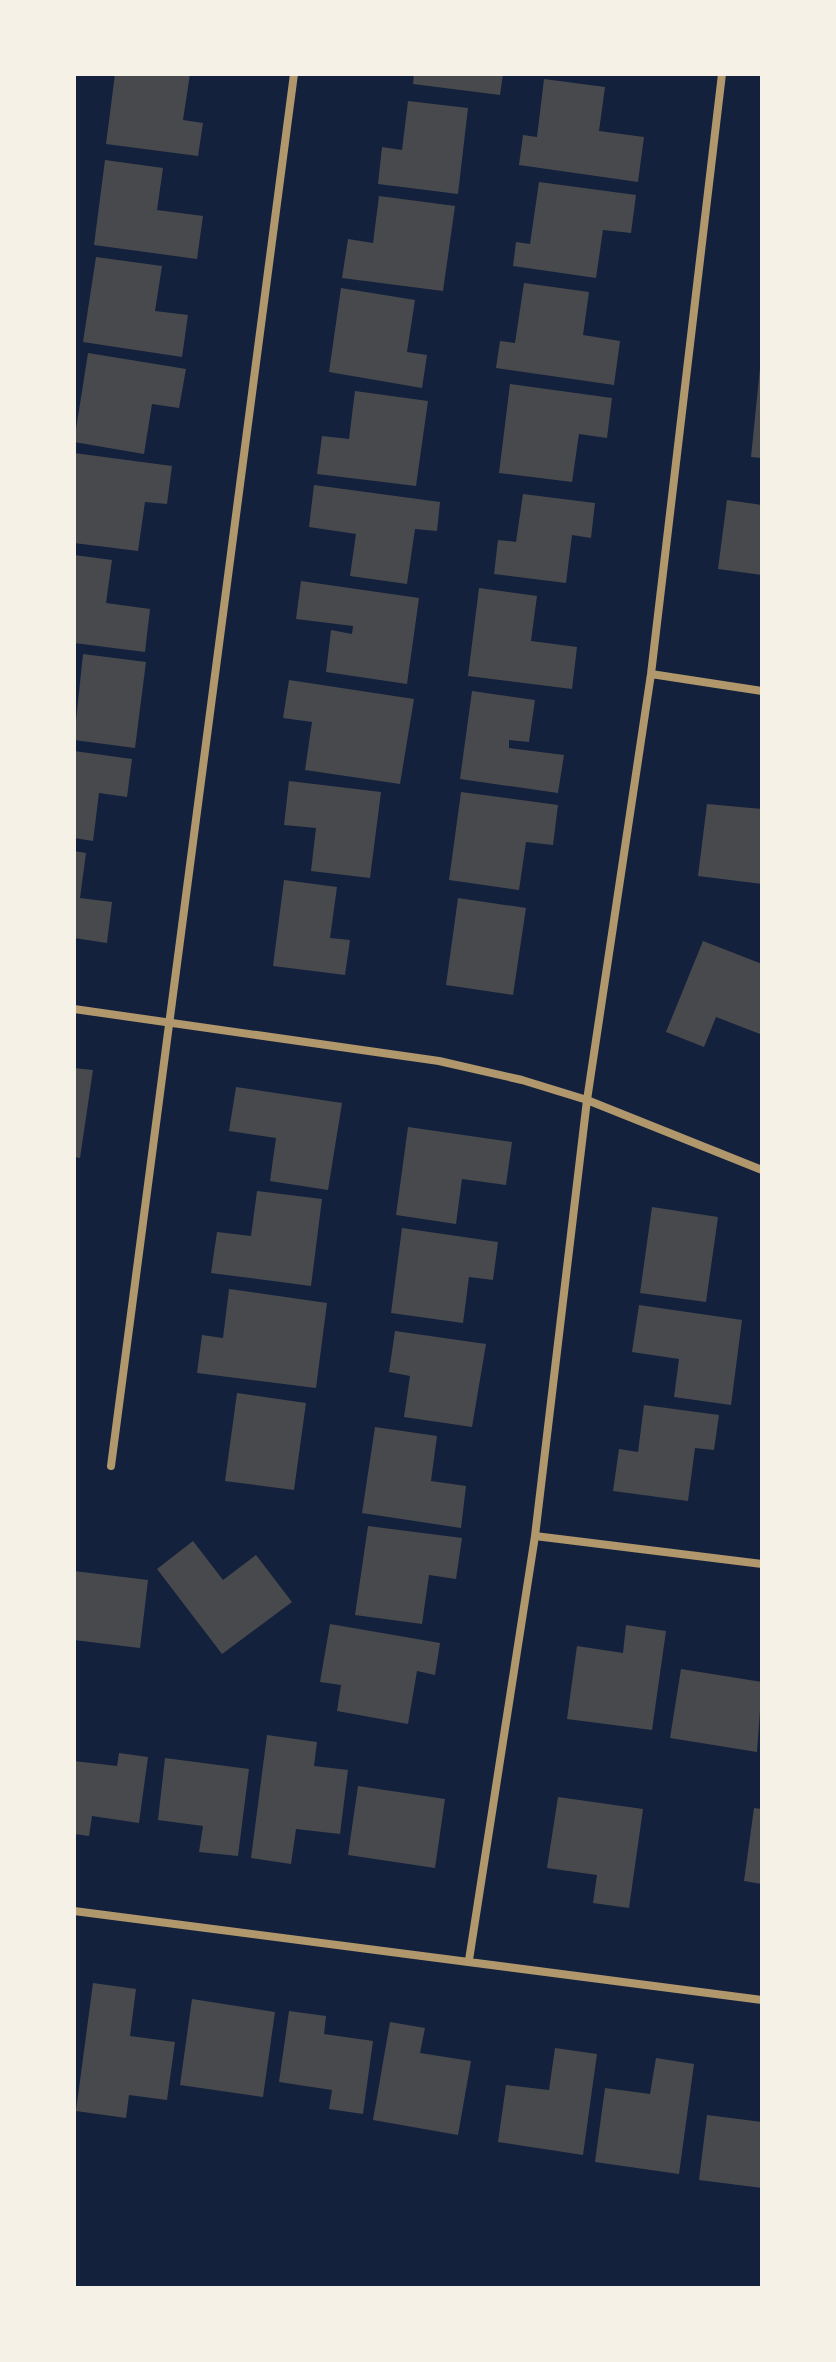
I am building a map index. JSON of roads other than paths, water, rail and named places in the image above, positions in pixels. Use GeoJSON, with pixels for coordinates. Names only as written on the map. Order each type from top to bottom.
{"type":"FeatureCollection","features":[{"type":"Feature","properties":{"kind":"street"},"geometry":{"type":"LineString","coordinates":[[111,1466],[294,74]]}},
{"type":"Feature","properties":{"kind":"street"},"geometry":{"type":"LineString","coordinates":[[469,1960],[535,1536],[587,1100],[651,674],[722,74]]}},
{"type":"Feature","properties":{"kind":"street"},"geometry":{"type":"LineString","coordinates":[[651,674],[762,691]]}},
{"type":"Feature","properties":{"kind":"street"},"geometry":{"type":"LineString","coordinates":[[74,1009],[439,1061],[587,1100],[762,1170]]}},
{"type":"Feature","properties":{"kind":"street"},"geometry":{"type":"LineString","coordinates":[[535,1536],[762,1564]]}},
{"type":"Feature","properties":{"kind":"street"},"geometry":{"type":"LineString","coordinates":[[74,1911],[762,2000]]}}]}
